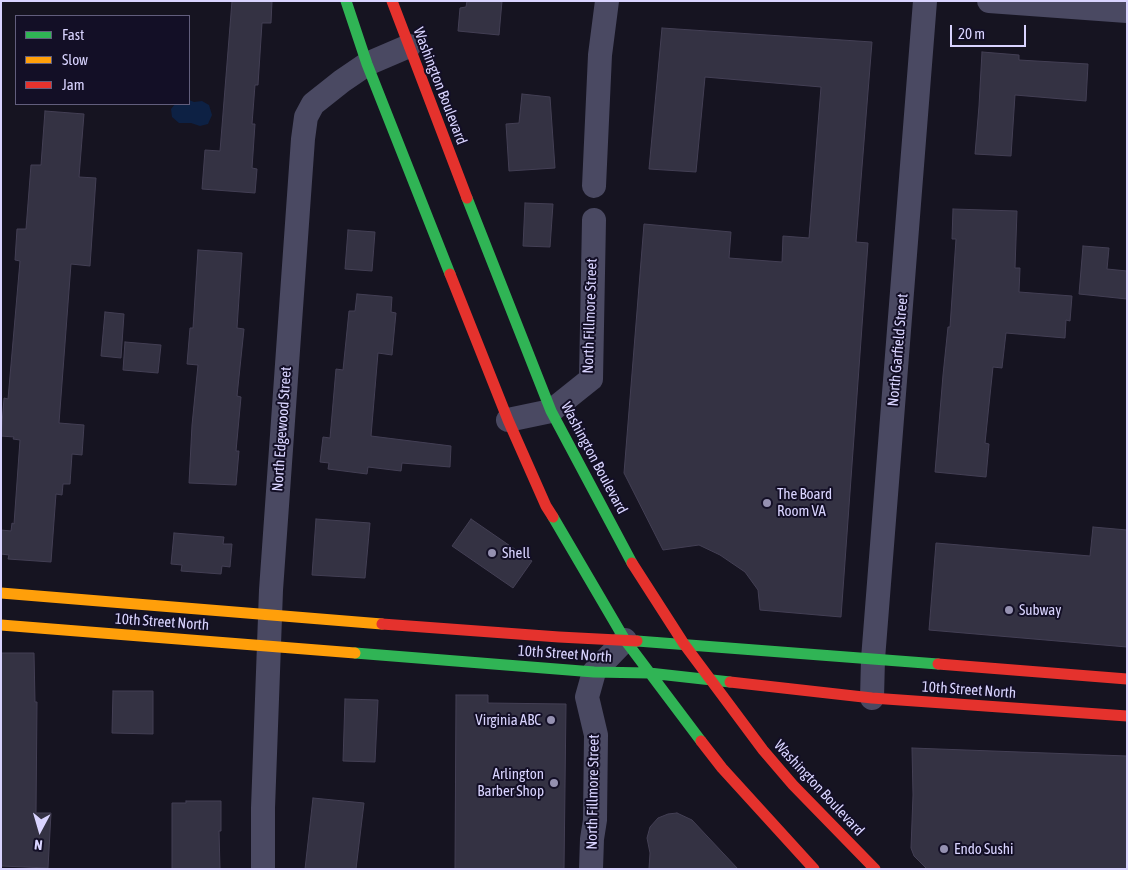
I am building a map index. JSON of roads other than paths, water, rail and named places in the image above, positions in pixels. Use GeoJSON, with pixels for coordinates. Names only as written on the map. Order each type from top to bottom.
{"type":"FeatureCollection","features":[{"type":"Feature","properties":{"kind":"main road"},"geometry":{"type":"LineString","coordinates":[[346,1],[367,64],[508,420],[546,506],[625,640],[649,673],[722,768],[814,869]]}},
{"type":"Feature","properties":{"kind":"main road","name":"Washington Boulevard"},"geometry":{"type":"LineString","coordinates":[[392,1],[551,411],[637,571],[684,644],[763,750],[792,784],[875,869]]}},
{"type":"Feature","properties":{"kind":"main road","name":"10th Street North"},"geometry":{"type":"LineString","coordinates":[[1,593],[1127,679]]}},
{"type":"Feature","properties":{"kind":"main road","name":"10th Street North"},"geometry":{"type":"LineString","coordinates":[[1,625],[594,672],[649,673],[872,698],[1127,716]]}},
{"type":"Feature","properties":{"kind":"street"},"geometry":{"type":"LineString","coordinates":[[594,186],[600,55],[606,1]]}},
{"type":"Feature","properties":{"kind":"street","name":"North Garfield Street"},"geometry":{"type":"LineString","coordinates":[[872,698],[873,659],[925,1]]}},
{"type":"Feature","properties":{"kind":"street"},"geometry":{"type":"LineString","coordinates":[[989,1],[1127,11]]}},
{"type":"Feature","properties":{"kind":"street","name":"North Edgewood Street"},"geometry":{"type":"LineString","coordinates":[[262,869],[270,615],[276,508],[306,117],[313,104],[367,64],[409,46]]}},
{"type":"Feature","properties":{"kind":"street","name":"North Fillmore Street"},"geometry":{"type":"LineString","coordinates":[[508,420],[551,411],[590,379],[594,220]]}},
{"type":"Feature","properties":{"kind":"street","name":"North Fillmore Street"},"geometry":{"type":"LineString","coordinates":[[591,869],[595,820],[596,735],[587,698],[594,672],[625,640]]}},
{"type":"Feature","properties":{"kind":"water"},"geometry":{"type":"Polygon","coordinates":[[[190,100],[202,101],[209,105],[212,115],[208,124],[200,126],[191,123],[179,123],[172,117],[171,109],[174,105],[190,105],[190,100]]]}},
{"type":"Feature","properties":{"kind":"place","name":"The Board Room VA"},"geometry":{"type":"Point","coordinates":[767,503]}},
{"type":"Feature","properties":{"kind":"place","name":"Shell"},"geometry":{"type":"Point","coordinates":[492,553]}},
{"type":"Feature","properties":{"kind":"place","name":"Subway"},"geometry":{"type":"Point","coordinates":[1009,610]}},
{"type":"Feature","properties":{"kind":"place","name":"Virginia ABC"},"geometry":{"type":"Point","coordinates":[551,720]}},
{"type":"Feature","properties":{"kind":"place","name":"Arlington Barber Shop"},"geometry":{"type":"Point","coordinates":[554,783]}},
{"type":"Feature","properties":{"kind":"place","name":"Endo Sushi"},"geometry":{"type":"Point","coordinates":[944,849]}}]}
